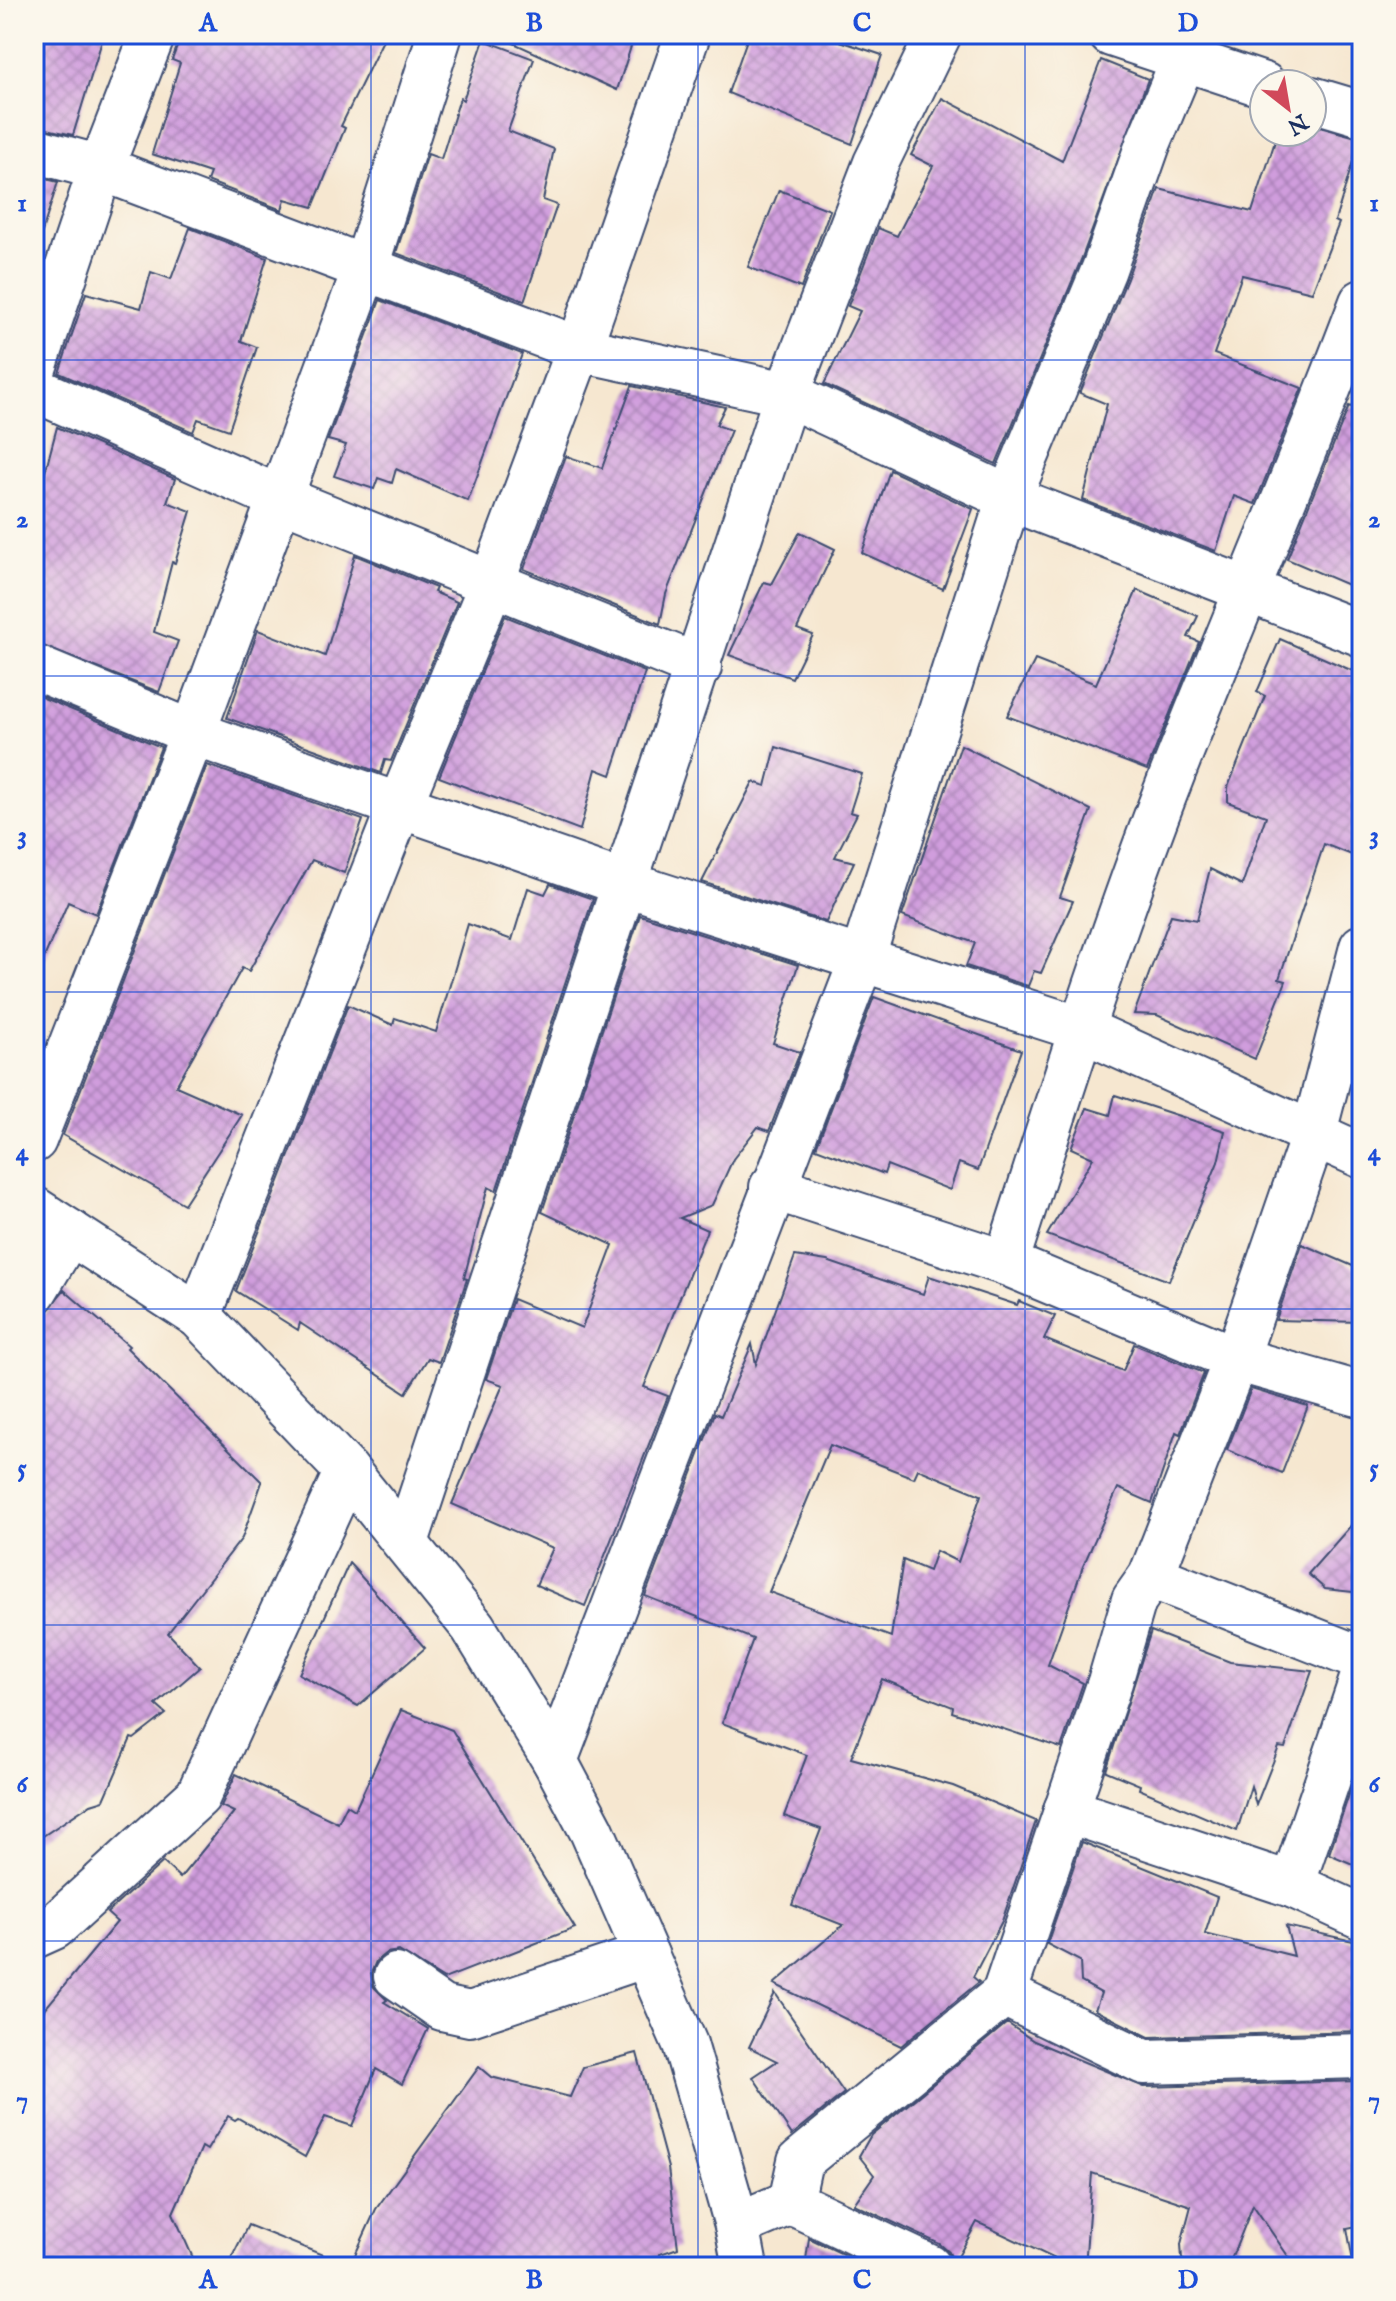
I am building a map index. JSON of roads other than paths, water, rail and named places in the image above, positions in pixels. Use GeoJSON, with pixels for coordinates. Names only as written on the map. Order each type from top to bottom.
{"type":"FeatureCollection","features":[{"type":"Feature","properties":{"kind":"main road"},"geometry":{"type":"LineString","coordinates":[[34,368],[101,168],[153,34]]}},
{"type":"Feature","properties":{"kind":"main road"},"geometry":{"type":"LineString","coordinates":[[34,1140],[193,733],[366,266],[440,34]]}},
{"type":"Feature","properties":{"kind":"main road"},"geometry":{"type":"LineString","coordinates":[[199,1316],[400,805],[491,585],[579,349],[688,34]]}},
{"type":"Feature","properties":{"kind":"main road"},"geometry":{"type":"LineString","coordinates":[[406,1542],[623,883],[699,667],[787,394],[876,163],[939,34]]}},
{"type":"Feature","properties":{"kind":"main road"},"geometry":{"type":"LineString","coordinates":[[1111,34],[1188,47],[1248,77]]}},
{"type":"Feature","properties":{"kind":"main road"},"geometry":{"type":"LineString","coordinates":[[555,1761],[772,1187],[862,959],[1009,498],[1104,269],[1188,47]]}},
{"type":"Feature","properties":{"kind":"main road"},"geometry":{"type":"LineString","coordinates":[[1328,104],[1362,114]]}},
{"type":"Feature","properties":{"kind":"main road"},"geometry":{"type":"LineString","coordinates":[[34,150],[101,168],[579,349],[787,394],[1009,498],[1362,634]]}},
{"type":"Feature","properties":{"kind":"main road"},"geometry":{"type":"LineString","coordinates":[[1006,1263],[1081,1029],[1174,770],[1249,592],[1350,370],[1362,302]]}},
{"type":"Feature","properties":{"kind":"main road"},"geometry":{"type":"LineString","coordinates":[[34,389],[280,498],[699,667]]}},
{"type":"Feature","properties":{"kind":"main road"},"geometry":{"type":"LineString","coordinates":[[34,667],[193,733],[623,883],[1081,1029],[1362,1156]]}},
{"type":"Feature","properties":{"kind":"main road"},"geometry":{"type":"LineString","coordinates":[[791,2202],[800,2161],[1004,1994],[1110,1682],[1134,1600],[1151,1576],[1236,1359],[1313,1136],[1362,947]]}},
{"type":"Feature","properties":{"kind":"main road"},"geometry":{"type":"LineString","coordinates":[[772,1187],[1006,1263],[1236,1359],[1362,1395]]}},
{"type":"Feature","properties":{"kind":"main road"},"geometry":{"type":"LineString","coordinates":[[34,1209],[199,1316],[347,1471],[473,1627],[555,1761],[592,1831],[685,2044],[737,2225],[745,2267]]}},
{"type":"Feature","properties":{"kind":"main road"},"geometry":{"type":"LineString","coordinates":[[34,1292],[70,1232]]}},
{"type":"Feature","properties":{"kind":"main road"},"geometry":{"type":"LineString","coordinates":[[34,1936],[54,1927],[198,1796],[347,1471]]}},
{"type":"Feature","properties":{"kind":"main road"},"geometry":{"type":"LineString","coordinates":[[1151,1576],[1362,1659]]}},
{"type":"Feature","properties":{"kind":"main road"},"geometry":{"type":"LineString","coordinates":[[1292,1885],[1362,1679]]}},
{"type":"Feature","properties":{"kind":"main road"},"geometry":{"type":"LineString","coordinates":[[1066,1810],[1292,1885],[1362,1917]]}},
{"type":"Feature","properties":{"kind":"main road"},"geometry":{"type":"LineString","coordinates":[[396,1976],[442,2008],[470,2014],[646,1955]]}},
{"type":"Feature","properties":{"kind":"main road"},"geometry":{"type":"LineString","coordinates":[[1004,1994],[1144,2062],[1362,2056]]}},
{"type":"Feature","properties":{"kind":"main road"},"geometry":{"type":"LineString","coordinates":[[737,2225],[791,2202],[929,2267]]}}]}
